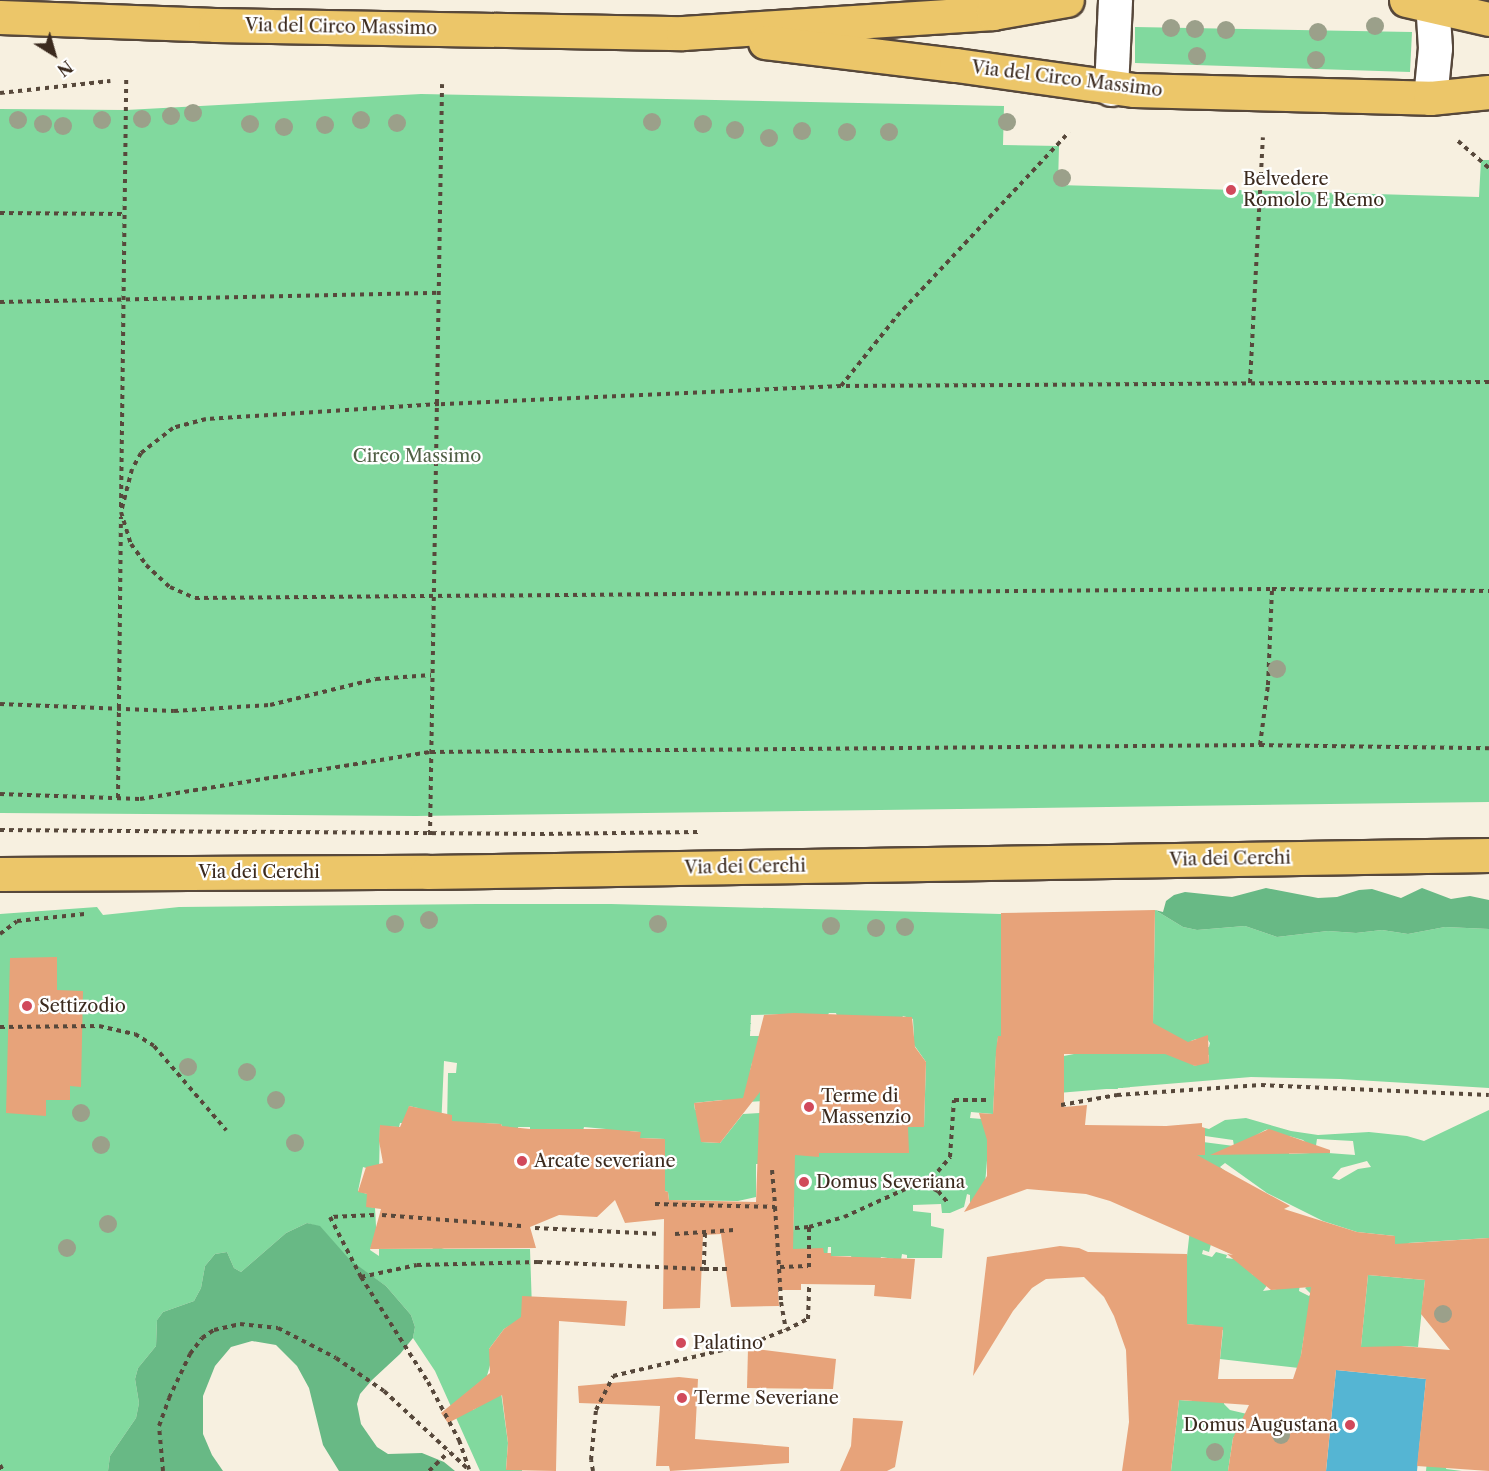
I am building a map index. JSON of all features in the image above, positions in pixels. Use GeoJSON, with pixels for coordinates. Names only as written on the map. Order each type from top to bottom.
{"type":"FeatureCollection","features":[{"type":"Feature","properties":{"kind":"main road","name":"Via del Circo Massimo"},"geometry":{"type":"LineString","coordinates":[[0,17],[215,25],[683,33],[993,13],[1067,0]]}},
{"type":"Feature","properties":{"kind":"main road"},"geometry":{"type":"LineString","coordinates":[[1423,1],[1489,20]]}},
{"type":"Feature","properties":{"kind":"main road","name":"Via del Circo Massimo"},"geometry":{"type":"LineString","coordinates":[[683,33],[956,65],[1111,89],[1430,98],[1489,92]]}},
{"type":"Feature","properties":{"kind":"main road","name":"Via dei Cerchi"},"geometry":{"type":"LineString","coordinates":[[0,874],[427,872],[1489,855]]}},
{"type":"Feature","properties":{"kind":"street"},"geometry":{"type":"LineString","coordinates":[[1111,89],[1115,0]]}},
{"type":"Feature","properties":{"kind":"street"},"geometry":{"type":"LineString","coordinates":[[1423,1],[1436,48],[1430,98]]}},
{"type":"Feature","properties":{"kind":"path"},"geometry":{"type":"LineString","coordinates":[[118,798],[126,79]]}},
{"type":"Feature","properties":{"kind":"path"},"geometry":{"type":"LineString","coordinates":[[0,93],[110,81]]}},
{"type":"Feature","properties":{"kind":"path"},"geometry":{"type":"LineString","coordinates":[[427,872],[430,833],[431,675],[441,293],[442,84]]}},
{"type":"Feature","properties":{"kind":"path"},"geometry":{"type":"LineString","coordinates":[[841,386],[897,316],[1069,132]]}},
{"type":"Feature","properties":{"kind":"path"},"geometry":{"type":"LineString","coordinates":[[1250,383],[1263,137]]}},
{"type":"Feature","properties":{"kind":"path"},"geometry":{"type":"LineString","coordinates":[[1458,141],[1489,168]]}},
{"type":"Feature","properties":{"kind":"path"},"geometry":{"type":"LineString","coordinates":[[0,213],[124,214]]}},
{"type":"Feature","properties":{"kind":"path"},"geometry":{"type":"LineString","coordinates":[[0,302],[441,293]]}},
{"type":"Feature","properties":{"kind":"path"},"geometry":{"type":"LineString","coordinates":[[1489,382],[841,386],[438,404],[206,418],[173,428],[141,453],[132,469],[121,512],[131,544],[146,565],[170,587],[195,598],[433,594],[1272,589],[1489,591]]}},
{"type":"Feature","properties":{"kind":"path"},"geometry":{"type":"LineString","coordinates":[[1260,745],[1268,685],[1272,589]]}},
{"type":"Feature","properties":{"kind":"path"},"geometry":{"type":"LineString","coordinates":[[0,704],[174,711],[270,705],[376,679],[431,675]]}},
{"type":"Feature","properties":{"kind":"path"},"geometry":{"type":"LineString","coordinates":[[0,794],[140,799],[431,752],[1260,745],[1489,748]]}},
{"type":"Feature","properties":{"kind":"path"},"geometry":{"type":"LineString","coordinates":[[0,830],[706,832]]}},
{"type":"Feature","properties":{"kind":"path"},"geometry":{"type":"LineString","coordinates":[[0,934],[17,921],[85,914]]}},
{"type":"Feature","properties":{"kind":"path"},"geometry":{"type":"LineString","coordinates":[[0,1027],[99,1026],[135,1034],[154,1046],[226,1130]]}},
{"type":"Feature","properties":{"kind":"path"},"geometry":{"type":"LineString","coordinates":[[1062,1105],[1117,1095],[1260,1085],[1489,1095]]}},
{"type":"Feature","properties":{"kind":"path"},"geometry":{"type":"LineString","coordinates":[[926,1185],[950,1157],[954,1100],[987,1100]]}},
{"type":"Feature","properties":{"kind":"path"},"geometry":{"type":"LineString","coordinates":[[772,1170],[786,1330]]}},
{"type":"Feature","properties":{"kind":"path"},"geometry":{"type":"LineString","coordinates":[[795,1228],[808,1227],[844,1217],[912,1186],[926,1185],[938,1191],[948,1203]]}},
{"type":"Feature","properties":{"kind":"path"},"geometry":{"type":"LineString","coordinates":[[655,1204],[775,1207]]}},
{"type":"Feature","properties":{"kind":"path"},"geometry":{"type":"LineString","coordinates":[[374,1215],[330,1217],[361,1277],[428,1382],[459,1440],[469,1470]]}},
{"type":"Feature","properties":{"kind":"path"},"geometry":{"type":"LineString","coordinates":[[382,1215],[522,1226]]}},
{"type":"Feature","properties":{"kind":"path"},"geometry":{"type":"LineString","coordinates":[[808,1227],[809,1272]]}},
{"type":"Feature","properties":{"kind":"path"},"geometry":{"type":"LineString","coordinates":[[535,1228],[661,1234]]}},
{"type":"Feature","properties":{"kind":"path"},"geometry":{"type":"LineString","coordinates":[[675,1234],[734,1230]]}},
{"type":"Feature","properties":{"kind":"path"},"geometry":{"type":"LineString","coordinates":[[704,1269],[705,1233]]}},
{"type":"Feature","properties":{"kind":"path"},"geometry":{"type":"LineString","coordinates":[[361,1277],[417,1265],[538,1262],[727,1269]]}},
{"type":"Feature","properties":{"kind":"path"},"geometry":{"type":"LineString","coordinates":[[780,1267],[808,1266]]}},
{"type":"Feature","properties":{"kind":"path"},"geometry":{"type":"LineString","coordinates":[[593,1471],[591,1460],[596,1410],[613,1376],[753,1343],[786,1330],[808,1319],[809,1283]]}},
{"type":"Feature","properties":{"kind":"path"},"geometry":{"type":"LineString","coordinates":[[164,1471],[159,1426],[169,1398],[190,1354],[202,1338],[214,1330],[240,1324],[278,1328],[336,1358],[384,1391],[469,1470]]}},
{"type":"Feature","properties":{"kind":"path"},"geometry":{"type":"LineString","coordinates":[[429,1471],[450,1452]]}},
{"type":"Feature","properties":{"kind":"path"},"geometry":{"type":"LineString","coordinates":[[0,1465],[3,1471]]}},
{"type":"Feature","properties":{"kind":"green space"},"geometry":{"type":"Polygon","coordinates":[[[1135,27],[1412,32],[1410,72],[1135,63],[1135,27]]]}},
{"type":"Feature","properties":{"kind":"green space","name":"Circo Massimo"},"geometry":{"type":"Polygon","coordinates":[[[421,94],[1004,106],[1003,145],[1059,146],[1058,185],[1479,197],[1481,160],[1489,160],[1489,802],[416,816],[0,813],[0,109],[126,110],[421,94]]]}},
{"type":"Feature","properties":{"kind":"green space"},"geometry":{"type":"Polygon","coordinates":[[[1266,888],[1318,898],[1337,897],[1359,890],[1372,889],[1401,898],[1422,888],[1451,899],[1470,896],[1489,900],[1489,929],[1445,927],[1408,934],[1382,930],[1356,933],[1328,931],[1277,937],[1245,926],[1197,930],[1183,927],[1155,910],[1163,912],[1166,901],[1174,895],[1185,892],[1232,897],[1266,888]]]}},
{"type":"Feature","properties":{"kind":"green space"},"geometry":{"type":"Polygon","coordinates":[[[611,904],[1001,914],[1001,1024],[1153,1023],[1155,910],[1183,927],[1197,930],[1245,926],[1277,937],[1328,931],[1356,933],[1382,930],[1408,934],[1445,927],[1489,929],[1489,1088],[1340,1079],[1251,1077],[1058,1093],[1036,1091],[1038,1061],[1074,1054],[1151,1054],[1151,1044],[1147,1044],[1147,1033],[1152,1033],[1152,1027],[1018,1036],[1018,1039],[998,1037],[997,1047],[1000,1048],[1000,1055],[996,1055],[993,1114],[971,1112],[970,1118],[994,1120],[993,1133],[998,1133],[1000,1120],[1020,1120],[1020,1135],[1025,1134],[1026,1123],[1061,1124],[1067,1129],[1152,1138],[1153,1145],[1159,1136],[1192,1139],[1191,1155],[1194,1157],[1202,1148],[1203,1142],[1234,1146],[1233,1140],[1205,1136],[1205,1128],[1209,1129],[1225,1120],[1246,1118],[1291,1131],[1318,1135],[1369,1132],[1407,1136],[1424,1141],[1489,1110],[1489,1238],[1408,1243],[1412,1246],[1409,1266],[1405,1265],[1403,1253],[1402,1265],[1389,1264],[1395,1236],[1357,1232],[1323,1221],[1267,1193],[1225,1163],[1220,1167],[1247,1188],[1289,1213],[1335,1231],[1387,1243],[1385,1263],[1369,1262],[1368,1269],[1363,1269],[1363,1261],[1349,1257],[1348,1260],[1357,1264],[1356,1268],[1346,1267],[1347,1256],[1328,1250],[1327,1253],[1341,1259],[1341,1266],[1325,1265],[1327,1255],[1323,1249],[1291,1237],[1288,1260],[1262,1258],[1280,1232],[1273,1229],[1261,1248],[1255,1245],[1249,1240],[1262,1222],[1255,1217],[1241,1243],[1245,1249],[1232,1247],[1229,1253],[1215,1246],[1220,1233],[1241,1209],[1233,1204],[1220,1226],[1207,1217],[1218,1201],[1221,1204],[1225,1199],[1212,1189],[1207,1193],[1202,1222],[1215,1232],[1213,1235],[1203,1233],[1204,1239],[1211,1244],[1209,1252],[1203,1250],[1202,1254],[1212,1257],[1216,1252],[1227,1255],[1226,1258],[1302,1267],[1302,1271],[1305,1272],[1310,1266],[1319,1267],[1327,1276],[1330,1273],[1329,1267],[1335,1268],[1335,1273],[1348,1276],[1354,1270],[1365,1284],[1358,1289],[1360,1304],[1352,1310],[1358,1317],[1357,1337],[1356,1341],[1327,1338],[1326,1331],[1323,1338],[1304,1336],[1299,1368],[1220,1359],[1223,1330],[1217,1329],[1214,1372],[1203,1373],[1193,1367],[1188,1398],[1180,1397],[1187,1326],[1197,1327],[1193,1361],[1198,1363],[1202,1331],[1199,1327],[1203,1326],[1187,1324],[1187,1256],[1190,1229],[1168,1220],[1169,1218],[1165,1216],[1159,1218],[1158,1214],[1147,1209],[1150,1173],[1171,1175],[1172,1170],[1151,1168],[1153,1149],[1148,1150],[1145,1168],[1135,1167],[1127,1173],[1140,1173],[1143,1179],[1141,1198],[1104,1195],[1109,1136],[1104,1135],[1103,1146],[1107,1150],[1102,1156],[1101,1170],[1097,1177],[1088,1183],[1075,1183],[1067,1177],[1068,1153],[1064,1148],[1068,1142],[1069,1132],[1064,1131],[1062,1140],[1058,1144],[1061,1148],[1059,1174],[1043,1171],[1040,1174],[1048,1176],[1046,1184],[1012,1185],[1011,1189],[987,1196],[987,1178],[1032,1173],[1018,1172],[1019,1151],[1041,1151],[1043,1165],[1050,1143],[1046,1130],[1043,1132],[1041,1148],[1021,1147],[1020,1139],[1017,1138],[1013,1155],[1008,1157],[1014,1159],[1014,1173],[990,1177],[994,1139],[989,1136],[984,1197],[970,1203],[970,1195],[967,1194],[964,1207],[950,1213],[942,1213],[941,1204],[913,1205],[913,1211],[931,1213],[931,1226],[944,1229],[942,1258],[907,1258],[907,1255],[902,1254],[901,1260],[881,1257],[880,1260],[852,1259],[851,1256],[831,1256],[831,1247],[828,1247],[827,1259],[815,1259],[814,1264],[825,1266],[830,1261],[834,1261],[835,1265],[840,1265],[843,1261],[845,1275],[842,1279],[792,1278],[790,1287],[775,1286],[773,1255],[792,1259],[794,1207],[784,1207],[780,1203],[778,1169],[782,1169],[778,1166],[778,1153],[816,1153],[819,1157],[819,1153],[908,1153],[908,1127],[924,1127],[926,1062],[912,1042],[913,1019],[903,1016],[896,1028],[902,1042],[901,1051],[888,1052],[877,1030],[875,1017],[837,1016],[836,1013],[829,1013],[821,1017],[815,1029],[795,1028],[799,1014],[751,1015],[750,1036],[763,1036],[762,1027],[783,1027],[778,1065],[784,1073],[782,1076],[756,1074],[756,1062],[752,1063],[750,1072],[752,1094],[756,1093],[756,1079],[767,1079],[777,1084],[773,1097],[766,1101],[730,1103],[722,1100],[694,1103],[695,1110],[706,1110],[707,1132],[701,1142],[720,1143],[743,1114],[780,1112],[781,1131],[774,1132],[761,1147],[764,1164],[756,1164],[756,1197],[738,1201],[669,1200],[668,1192],[665,1191],[665,1139],[640,1138],[640,1132],[629,1131],[628,1136],[606,1136],[606,1129],[584,1127],[582,1135],[562,1133],[562,1129],[551,1129],[551,1133],[530,1132],[530,1127],[518,1127],[518,1132],[505,1131],[501,1124],[479,1123],[478,1131],[456,1130],[455,1126],[447,1126],[448,1073],[456,1073],[457,1063],[444,1061],[441,1129],[413,1127],[417,1125],[418,1108],[409,1106],[408,1115],[412,1118],[410,1123],[400,1123],[399,1127],[380,1126],[379,1172],[363,1167],[358,1191],[367,1194],[367,1206],[375,1208],[377,1244],[372,1244],[370,1250],[379,1256],[379,1249],[432,1249],[436,1246],[444,1249],[530,1249],[532,1309],[528,1315],[504,1329],[489,1349],[492,1358],[487,1376],[463,1396],[473,1410],[501,1392],[508,1443],[506,1469],[510,1470],[511,1466],[522,1467],[522,1471],[480,1471],[435,1371],[413,1338],[415,1327],[411,1315],[386,1286],[350,1261],[320,1227],[307,1223],[286,1233],[241,1272],[234,1268],[227,1252],[215,1254],[205,1266],[201,1288],[194,1301],[163,1312],[157,1320],[156,1346],[138,1368],[135,1379],[139,1403],[136,1418],[110,1456],[108,1471],[0,1471],[0,914],[97,907],[103,915],[179,907],[611,904]],[[1208,1040],[1191,1041],[1191,1047],[1196,1047],[1193,1065],[1196,1066],[1199,1058],[1203,1057],[1205,1063],[1209,1063],[1209,1055],[1205,1054],[1204,1048],[1209,1047],[1208,1040]],[[1267,1129],[1239,1145],[1242,1152],[1275,1143],[1267,1129]],[[1289,1136],[1289,1154],[1310,1153],[1310,1146],[1303,1140],[1289,1136]],[[1317,1139],[1315,1152],[1355,1155],[1353,1141],[1317,1139]],[[1367,1161],[1341,1168],[1332,1178],[1339,1180],[1358,1169],[1371,1167],[1367,1161]],[[1258,1266],[1251,1273],[1253,1275],[1257,1273],[1268,1284],[1263,1291],[1277,1289],[1279,1273],[1276,1272],[1274,1283],[1258,1266]],[[1317,1271],[1316,1275],[1303,1284],[1304,1277],[1301,1277],[1299,1291],[1309,1296],[1311,1294],[1305,1288],[1320,1278],[1325,1284],[1334,1281],[1331,1277],[1326,1280],[1317,1271]]]}},
{"type":"Feature","properties":{"kind":"green space"},"geometry":{"type":"Polygon","coordinates":[[[307,1223],[320,1226],[350,1260],[386,1286],[411,1315],[415,1327],[413,1338],[400,1354],[360,1394],[357,1404],[361,1424],[377,1447],[388,1454],[422,1453],[444,1462],[455,1471],[339,1471],[323,1445],[309,1388],[297,1366],[276,1345],[252,1341],[231,1347],[215,1366],[203,1396],[203,1434],[212,1455],[223,1471],[108,1471],[110,1456],[136,1418],[139,1403],[135,1379],[138,1368],[156,1346],[157,1320],[163,1312],[194,1301],[201,1288],[205,1266],[215,1254],[227,1252],[234,1268],[241,1272],[286,1233],[307,1223]]]}},
{"type":"Feature","properties":{"kind":"green space"},"geometry":{"type":"Polygon","coordinates":[[[1368,1275],[1425,1280],[1418,1347],[1401,1346],[1395,1349],[1489,1359],[1489,1383],[1470,1381],[1466,1415],[1489,1418],[1489,1426],[1458,1422],[1458,1425],[1489,1429],[1489,1469],[1447,1464],[1446,1469],[1462,1471],[1426,1471],[1435,1371],[1329,1361],[1318,1471],[1294,1471],[1307,1340],[1361,1346],[1368,1275]]]}},
{"type":"Feature","properties":{"kind":"green space"},"geometry":{"type":"Polygon","coordinates":[[[1195,1379],[1225,1379],[1224,1404],[1230,1410],[1260,1417],[1282,1417],[1287,1379],[1297,1379],[1288,1471],[1266,1471],[1266,1439],[1257,1424],[1252,1424],[1243,1425],[1233,1438],[1228,1471],[1171,1471],[1179,1400],[1192,1401],[1195,1379]]]}},
{"type":"Feature","properties":{"kind":"water"},"geometry":{"type":"Polygon","coordinates":[[[1336,1370],[1426,1379],[1417,1471],[1326,1471],[1336,1370]]]}},
{"type":"Feature","properties":{"kind":"building"},"geometry":{"type":"Polygon","coordinates":[[[1155,910],[1153,1023],[1188,1042],[1208,1035],[1209,1063],[1195,1066],[1165,1054],[1064,1054],[1064,1107],[1087,1105],[1085,1125],[1166,1126],[1202,1123],[1202,1127],[1205,1128],[1205,1155],[1197,1155],[1290,1206],[1284,1209],[1357,1232],[1395,1236],[1395,1244],[1489,1238],[1489,1471],[1417,1466],[1426,1379],[1336,1370],[1326,1471],[1228,1471],[1233,1438],[1249,1405],[1179,1400],[1171,1471],[1122,1471],[1129,1422],[1126,1350],[1114,1316],[1104,1297],[1084,1277],[1046,1279],[1032,1288],[1013,1311],[973,1376],[987,1257],[1060,1246],[1079,1248],[1088,1252],[1187,1254],[1187,1324],[1223,1327],[1218,1379],[1293,1379],[1301,1355],[1311,1287],[1271,1290],[1227,1254],[1233,1255],[1110,1201],[1086,1194],[1027,1189],[964,1212],[987,1176],[987,1140],[979,1113],[993,1114],[996,1050],[998,1036],[1001,1036],[1001,913],[1155,910]],[[1368,1275],[1361,1347],[1401,1346],[1450,1350],[1421,1314],[1425,1280],[1368,1275]]]}},
{"type":"Feature","properties":{"kind":"building"},"geometry":{"type":"Polygon","coordinates":[[[57,957],[57,990],[83,991],[81,1087],[70,1086],[70,1100],[46,1100],[46,1116],[6,1113],[10,958],[57,957]]]}},
{"type":"Feature","properties":{"kind":"building"},"geometry":{"type":"Polygon","coordinates":[[[794,1013],[912,1017],[915,1047],[926,1062],[924,1127],[908,1127],[909,1153],[819,1153],[819,1157],[795,1155],[793,1249],[823,1248],[824,1253],[831,1253],[831,1256],[915,1259],[911,1299],[874,1296],[875,1285],[801,1284],[801,1290],[778,1290],[779,1306],[731,1307],[721,1234],[703,1235],[700,1308],[663,1309],[664,1219],[625,1223],[615,1200],[597,1217],[559,1215],[530,1227],[536,1248],[370,1249],[381,1209],[366,1207],[367,1194],[358,1192],[366,1167],[383,1163],[379,1141],[380,1125],[400,1127],[409,1106],[452,1115],[452,1121],[501,1124],[502,1126],[530,1129],[606,1129],[641,1132],[640,1138],[665,1139],[665,1191],[668,1192],[669,1200],[756,1202],[760,1092],[720,1143],[701,1142],[694,1103],[743,1098],[764,1015],[794,1013]]]}},
{"type":"Feature","properties":{"kind":"building"},"geometry":{"type":"Polygon","coordinates":[[[1269,1129],[1330,1150],[1330,1153],[1210,1155],[1269,1129]]]}},
{"type":"Feature","properties":{"kind":"building"},"geometry":{"type":"Polygon","coordinates":[[[522,1296],[627,1301],[625,1326],[559,1321],[556,1471],[506,1470],[508,1443],[502,1395],[448,1423],[441,1413],[490,1373],[489,1349],[504,1329],[521,1317],[522,1296]]]}},
{"type":"Feature","properties":{"kind":"building"},"geometry":{"type":"Polygon","coordinates":[[[748,1348],[836,1359],[833,1389],[747,1388],[748,1348]]]}},
{"type":"Feature","properties":{"kind":"building"},"geometry":{"type":"Polygon","coordinates":[[[679,1377],[698,1379],[695,1439],[789,1447],[789,1463],[670,1471],[669,1466],[656,1466],[660,1406],[579,1403],[578,1386],[679,1377]]]}},
{"type":"Feature","properties":{"kind":"building"},"geometry":{"type":"Polygon","coordinates":[[[853,1418],[903,1421],[895,1467],[887,1471],[840,1471],[851,1446],[853,1418]]]}},
{"type":"Feature","properties":{"kind":"place","name":"Belvedere Romolo E Remo"},"geometry":{"type":"Point","coordinates":[1231,190]}},
{"type":"Feature","properties":{"kind":"place","name":"Settizodio"},"geometry":{"type":"Point","coordinates":[27,1006]}},
{"type":"Feature","properties":{"kind":"place","name":"Terme di Massenzio"},"geometry":{"type":"Point","coordinates":[809,1107]}},
{"type":"Feature","properties":{"kind":"place","name":"Arcate severiane"},"geometry":{"type":"Point","coordinates":[522,1161]}},
{"type":"Feature","properties":{"kind":"place","name":"Domus Severiana"},"geometry":{"type":"Point","coordinates":[804,1182]}},
{"type":"Feature","properties":{"kind":"place","name":"Palatino"},"geometry":{"type":"Point","coordinates":[681,1343]}},
{"type":"Feature","properties":{"kind":"place","name":"Terme Severiane"},"geometry":{"type":"Point","coordinates":[682,1398]}},
{"type":"Feature","properties":{"kind":"place","name":"Domus Augustana"},"geometry":{"type":"Point","coordinates":[1350,1425]}}]}
